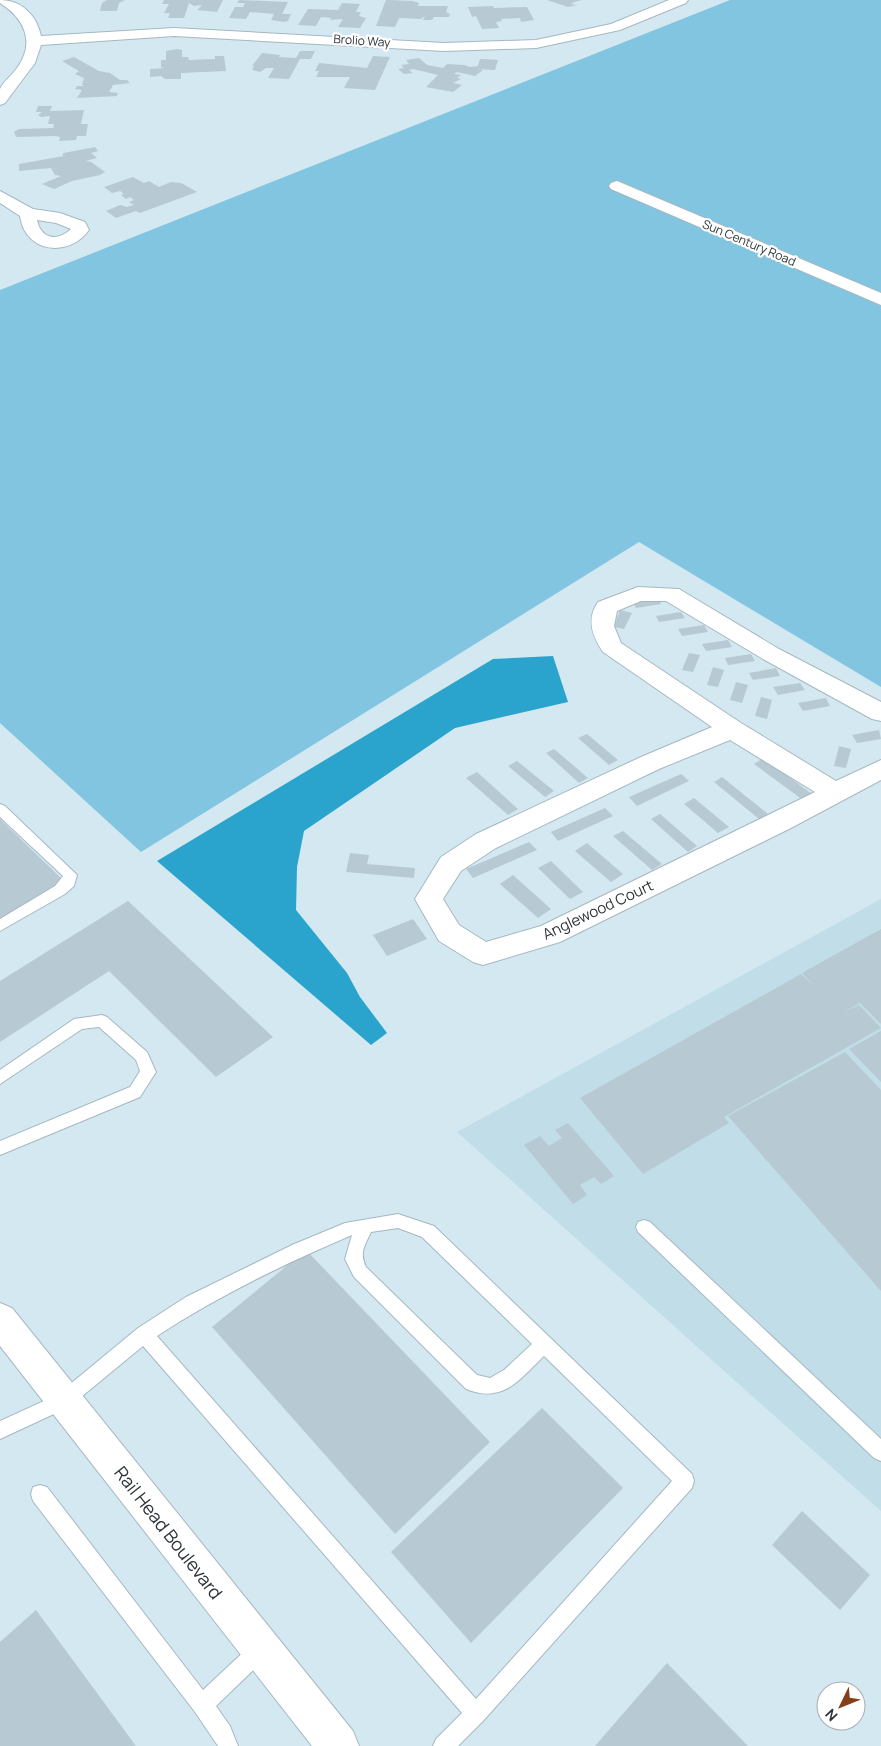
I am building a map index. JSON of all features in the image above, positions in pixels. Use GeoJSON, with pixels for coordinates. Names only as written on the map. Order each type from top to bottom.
{"type":"FeatureCollection","features":[{"type":"Feature","properties":{"kind":"street"},"geometry":{"type":"LineString","coordinates":[[0,100],[29,62],[36,41],[30,21],[20,9],[4,0]]}},
{"type":"Feature","properties":{"kind":"street","name":"Brolio Way"},"geometry":{"type":"LineString","coordinates":[[36,41],[174,32],[444,47],[509,46],[570,38],[615,27],[681,0]]}},
{"type":"Feature","properties":{"kind":"street","name":"Sun Century Road"},"geometry":{"type":"LineString","coordinates":[[617,186],[881,300]]}},
{"type":"Feature","properties":{"kind":"street"},"geometry":{"type":"LineString","coordinates":[[0,196],[28,214]]}},
{"type":"Feature","properties":{"kind":"street"},"geometry":{"type":"LineString","coordinates":[[836,793],[732,729],[611,647],[602,626],[606,607],[638,594],[671,594],[771,654],[881,713]]}},
{"type":"Feature","properties":{"kind":"street","name":"Anglewood Court"},"geometry":{"type":"LineString","coordinates":[[732,729],[650,763],[552,812],[486,841],[451,864],[428,899],[449,933],[483,954],[550,934],[836,793],[881,768]]}},
{"type":"Feature","properties":{"kind":"street","name":"Rail Head Boulevard"},"geometry":{"type":"LineString","coordinates":[[0,1319],[338,1746]]}},
{"type":"Feature","properties":{"kind":"lane"},"geometry":{"type":"LineString","coordinates":[[0,809],[70,875],[69,882],[60,890],[0,926]]}},
{"type":"Feature","properties":{"kind":"lane"},"geometry":{"type":"LineString","coordinates":[[0,1078],[80,1023],[102,1021],[142,1056],[148,1072],[135,1092],[0,1148]]}},
{"type":"Feature","properties":{"kind":"lane"},"geometry":{"type":"LineString","coordinates":[[0,1430],[63,1401],[144,1334],[192,1303],[251,1273],[351,1228],[398,1221],[428,1231],[685,1481],[476,1714],[443,1746]]}},
{"type":"Feature","properties":{"kind":"lane"},"geometry":{"type":"LineString","coordinates":[[366,1226],[355,1247],[353,1259],[360,1272],[472,1383],[491,1387],[510,1376],[544,1344]]}},
{"type":"Feature","properties":{"kind":"lane"},"geometry":{"type":"LineString","coordinates":[[644,1228],[881,1452]]}},
{"type":"Feature","properties":{"kind":"lane"},"geometry":{"type":"LineString","coordinates":[[144,1334],[476,1714]]}},
{"type":"Feature","properties":{"kind":"lane"},"geometry":{"type":"LineString","coordinates":[[40,1494],[223,1732],[228,1746]]}},
{"type":"Feature","properties":{"kind":"lane"},"geometry":{"type":"LineString","coordinates":[[202,1706],[261,1650]]}},
{"type":"Feature","properties":{"kind":"shaded area"},"geometry":{"type":"Polygon","coordinates":[[[730,0],[881,0],[881,687],[639,542],[141,852],[0,723],[0,290],[730,0]]]}},
{"type":"Feature","properties":{"kind":"shaded area"},"geometry":{"type":"Polygon","coordinates":[[[553,656],[568,702],[455,728],[304,831],[297,867],[296,910],[347,973],[360,997],[387,1033],[371,1045],[157,861],[493,659],[553,656]]]}},
{"type":"Feature","properties":{"kind":"shaded area"},"geometry":{"type":"Polygon","coordinates":[[[881,899],[881,1511],[457,1132],[881,899]]]}},
{"type":"Feature","properties":{"kind":"building"},"geometry":{"type":"Polygon","coordinates":[[[107,0],[125,0],[119,3],[117,11],[100,11],[102,3],[107,0]]]}},
{"type":"Feature","properties":{"kind":"building"},"geometry":{"type":"Polygon","coordinates":[[[164,0],[223,0],[217,12],[197,10],[202,5],[194,6],[189,3],[184,18],[168,18],[170,13],[164,13],[169,4],[162,4],[164,0]]]}},
{"type":"Feature","properties":{"kind":"building"},"geometry":{"type":"Polygon","coordinates":[[[239,0],[288,2],[282,14],[291,14],[288,21],[284,22],[271,20],[274,14],[250,12],[246,19],[229,18],[235,7],[243,7],[245,3],[237,3],[239,0]]]}},
{"type":"Feature","properties":{"kind":"building"},"geometry":{"type":"Polygon","coordinates":[[[386,0],[413,1],[419,3],[418,6],[448,6],[446,12],[450,14],[449,17],[434,17],[432,20],[423,20],[425,16],[421,19],[399,18],[395,27],[376,26],[386,0]]]}},
{"type":"Feature","properties":{"kind":"building"},"geometry":{"type":"Polygon","coordinates":[[[547,0],[582,0],[571,4],[577,5],[568,7],[547,0]]]}},
{"type":"Feature","properties":{"kind":"building"},"geometry":{"type":"Polygon","coordinates":[[[342,3],[360,4],[356,12],[361,12],[359,16],[366,18],[360,28],[338,27],[343,19],[330,20],[331,18],[321,17],[316,26],[298,25],[308,9],[338,10],[342,3]]]}},
{"type":"Feature","properties":{"kind":"building"},"geometry":{"type":"Polygon","coordinates":[[[493,6],[494,8],[527,7],[534,20],[521,22],[520,18],[501,19],[502,21],[496,22],[499,28],[482,29],[476,16],[472,17],[468,7],[493,6]]]}},
{"type":"Feature","properties":{"kind":"building"},"geometry":{"type":"Polygon","coordinates":[[[182,50],[182,57],[188,57],[189,60],[215,59],[215,56],[224,56],[226,71],[181,73],[181,79],[165,79],[161,76],[150,77],[150,69],[165,68],[161,67],[161,60],[166,60],[166,51],[182,50]]]}},
{"type":"Feature","properties":{"kind":"building"},"geometry":{"type":"Polygon","coordinates":[[[300,51],[315,51],[311,59],[300,59],[289,79],[268,78],[274,68],[266,68],[260,72],[252,70],[254,66],[252,66],[262,53],[296,58],[300,51]]]}},
{"type":"Feature","properties":{"kind":"building"},"geometry":{"type":"Polygon","coordinates":[[[373,56],[390,57],[375,90],[344,88],[350,77],[316,77],[319,71],[315,71],[319,63],[367,68],[373,56]]]}},
{"type":"Feature","properties":{"kind":"building"},"geometry":{"type":"Polygon","coordinates":[[[74,57],[99,71],[110,73],[120,80],[127,80],[130,83],[113,85],[109,92],[118,93],[117,96],[77,98],[82,90],[75,89],[77,86],[84,85],[82,85],[84,78],[75,74],[79,71],[62,61],[74,57]]]}},
{"type":"Feature","properties":{"kind":"building"},"geometry":{"type":"Polygon","coordinates":[[[419,58],[427,65],[443,68],[447,64],[470,67],[478,66],[480,59],[498,60],[495,70],[476,69],[483,70],[475,76],[457,72],[454,74],[461,75],[457,78],[461,79],[453,83],[462,85],[453,92],[426,87],[438,75],[413,69],[409,70],[413,73],[404,74],[398,69],[404,68],[401,65],[409,64],[406,60],[419,58]]]}},
{"type":"Feature","properties":{"kind":"building"},"geometry":{"type":"Polygon","coordinates":[[[38,106],[52,106],[50,111],[84,110],[81,124],[88,124],[86,136],[77,136],[76,140],[59,141],[60,137],[56,136],[16,137],[14,132],[19,129],[53,128],[54,124],[48,124],[50,116],[41,117],[38,115],[42,112],[36,112],[38,106]]]}},
{"type":"Feature","properties":{"kind":"building"},"geometry":{"type":"Polygon","coordinates":[[[95,147],[98,151],[91,153],[97,158],[86,161],[91,162],[105,172],[100,175],[72,181],[54,189],[42,184],[61,176],[55,175],[51,168],[19,171],[19,164],[64,156],[62,155],[64,153],[95,147]]]}},
{"type":"Feature","properties":{"kind":"building"},"geometry":{"type":"Polygon","coordinates":[[[133,177],[144,183],[149,181],[159,187],[171,182],[181,183],[197,192],[140,213],[136,211],[116,218],[106,211],[120,205],[127,207],[134,205],[129,202],[134,200],[130,197],[126,199],[121,195],[124,194],[120,191],[112,193],[104,187],[133,177]]]}},
{"type":"Feature","properties":{"kind":"building"},"geometry":{"type":"Polygon","coordinates":[[[658,597],[661,604],[636,608],[632,601],[658,597]]]}},
{"type":"Feature","properties":{"kind":"building"},"geometry":{"type":"Polygon","coordinates":[[[620,610],[632,613],[624,629],[614,627],[620,610]]]}},
{"type":"Feature","properties":{"kind":"building"},"geometry":{"type":"Polygon","coordinates":[[[681,612],[685,618],[659,622],[656,616],[681,612]]]}},
{"type":"Feature","properties":{"kind":"building"},"geometry":{"type":"Polygon","coordinates":[[[704,625],[708,632],[682,636],[678,629],[704,625]]]}},
{"type":"Feature","properties":{"kind":"building"},"geometry":{"type":"Polygon","coordinates":[[[728,640],[732,647],[706,651],[702,644],[728,640]]]}},
{"type":"Feature","properties":{"kind":"building"},"geometry":{"type":"Polygon","coordinates":[[[689,653],[700,655],[693,672],[682,670],[689,653]]]}},
{"type":"Feature","properties":{"kind":"building"},"geometry":{"type":"Polygon","coordinates":[[[751,654],[755,661],[728,665],[725,658],[751,654]]]}},
{"type":"Feature","properties":{"kind":"building"},"geometry":{"type":"Polygon","coordinates":[[[713,667],[724,670],[718,687],[707,685],[713,667]]]}},
{"type":"Feature","properties":{"kind":"building"},"geometry":{"type":"Polygon","coordinates":[[[776,668],[780,676],[753,680],[749,673],[776,668]]]}},
{"type":"Feature","properties":{"kind":"building"},"geometry":{"type":"Polygon","coordinates":[[[736,682],[748,685],[742,703],[730,700],[736,682]]]}},
{"type":"Feature","properties":{"kind":"building"},"geometry":{"type":"Polygon","coordinates":[[[800,683],[805,690],[778,695],[773,687],[800,683]]]}},
{"type":"Feature","properties":{"kind":"building"},"geometry":{"type":"Polygon","coordinates":[[[761,697],[772,700],[767,719],[755,716],[761,697]]]}},
{"type":"Feature","properties":{"kind":"building"},"geometry":{"type":"Polygon","coordinates":[[[826,698],[830,706],[803,711],[798,703],[826,698]]]}},
{"type":"Feature","properties":{"kind":"building"},"geometry":{"type":"Polygon","coordinates":[[[879,730],[881,739],[857,743],[852,735],[879,730]]]}},
{"type":"Feature","properties":{"kind":"building"},"geometry":{"type":"Polygon","coordinates":[[[587,734],[618,760],[609,765],[578,738],[587,734]]]}},
{"type":"Feature","properties":{"kind":"building"},"geometry":{"type":"Polygon","coordinates":[[[839,746],[851,749],[846,768],[834,766],[839,746]]]}},
{"type":"Feature","properties":{"kind":"building"},"geometry":{"type":"Polygon","coordinates":[[[554,749],[588,778],[579,783],[546,753],[554,749]]]}},
{"type":"Feature","properties":{"kind":"building"},"geometry":{"type":"Polygon","coordinates":[[[763,758],[812,794],[803,800],[754,764],[763,758]]]}},
{"type":"Feature","properties":{"kind":"building"},"geometry":{"type":"Polygon","coordinates":[[[517,761],[554,791],[545,797],[508,766],[517,761]]]}},
{"type":"Feature","properties":{"kind":"building"},"geometry":{"type":"Polygon","coordinates":[[[477,772],[518,809],[508,815],[466,778],[477,772]]]}},
{"type":"Feature","properties":{"kind":"building"},"geometry":{"type":"Polygon","coordinates":[[[681,774],[689,781],[637,806],[629,797],[681,774]]]}},
{"type":"Feature","properties":{"kind":"building"},"geometry":{"type":"Polygon","coordinates":[[[722,777],[768,814],[759,819],[714,782],[722,777]]]}},
{"type":"Feature","properties":{"kind":"building"},"geometry":{"type":"Polygon","coordinates":[[[694,798],[729,827],[718,833],[684,804],[694,798]]]}},
{"type":"Feature","properties":{"kind":"building"},"geometry":{"type":"Polygon","coordinates":[[[605,808],[613,816],[558,841],[551,832],[605,808]]]}},
{"type":"Feature","properties":{"kind":"building"},"geometry":{"type":"Polygon","coordinates":[[[660,814],[697,846],[688,852],[651,819],[660,814]]]}},
{"type":"Feature","properties":{"kind":"building"},"geometry":{"type":"Polygon","coordinates":[[[0,819],[65,882],[0,921],[0,819]]]}},
{"type":"Feature","properties":{"kind":"building"},"geometry":{"type":"Polygon","coordinates":[[[623,831],[662,864],[652,870],[613,836],[623,831]]]}},
{"type":"Feature","properties":{"kind":"building"},"geometry":{"type":"Polygon","coordinates":[[[529,842],[537,850],[473,878],[466,869],[529,842]]]}},
{"type":"Feature","properties":{"kind":"building"},"geometry":{"type":"Polygon","coordinates":[[[587,843],[623,874],[611,882],[575,851],[587,843]]]}},
{"type":"Feature","properties":{"kind":"building"},"geometry":{"type":"Polygon","coordinates":[[[350,853],[369,855],[367,864],[415,868],[414,878],[346,872],[350,853]]]}},
{"type":"Feature","properties":{"kind":"building"},"geometry":{"type":"Polygon","coordinates":[[[551,861],[583,892],[570,899],[538,868],[551,861]]]}},
{"type":"Feature","properties":{"kind":"building"},"geometry":{"type":"Polygon","coordinates":[[[513,875],[551,909],[538,918],[500,884],[513,875]]]}},
{"type":"Feature","properties":{"kind":"building"},"geometry":{"type":"Polygon","coordinates":[[[128,901],[273,1037],[216,1077],[109,971],[0,1042],[0,981],[128,901]]]}},
{"type":"Feature","properties":{"kind":"building"},"geometry":{"type":"Polygon","coordinates":[[[413,919],[427,939],[387,956],[373,935],[413,919]]]}},
{"type":"Feature","properties":{"kind":"building"},"geometry":{"type":"Polygon","coordinates":[[[881,929],[881,1024],[860,1003],[842,1013],[859,1005],[881,1028],[724,1117],[729,1123],[643,1174],[580,1098],[801,974],[815,987],[802,973],[881,929]]]}},
{"type":"Feature","properties":{"kind":"building"},"geometry":{"type":"Polygon","coordinates":[[[881,1031],[881,1082],[849,1049],[881,1031]]]}},
{"type":"Feature","properties":{"kind":"building"},"geometry":{"type":"Polygon","coordinates":[[[845,1052],[881,1090],[881,1291],[728,1116],[845,1052]]]}},
{"type":"Feature","properties":{"kind":"building"},"geometry":{"type":"Polygon","coordinates":[[[568,1123],[614,1176],[601,1184],[594,1177],[580,1185],[587,1195],[573,1204],[524,1145],[540,1136],[549,1146],[562,1138],[555,1130],[568,1123]]]}},
{"type":"Feature","properties":{"kind":"building"},"geometry":{"type":"Polygon","coordinates":[[[306,1250],[490,1442],[395,1534],[212,1327],[306,1250]]]}},
{"type":"Feature","properties":{"kind":"building"},"geometry":{"type":"Polygon","coordinates":[[[542,1408],[623,1488],[471,1643],[391,1552],[542,1408]]]}},
{"type":"Feature","properties":{"kind":"building"},"geometry":{"type":"Polygon","coordinates":[[[802,1511],[870,1575],[840,1610],[772,1545],[802,1511]]]}},
{"type":"Feature","properties":{"kind":"building"},"geometry":{"type":"Polygon","coordinates":[[[36,1610],[136,1746],[0,1746],[0,1642],[36,1610]]]}},
{"type":"Feature","properties":{"kind":"building"},"geometry":{"type":"Polygon","coordinates":[[[667,1663],[748,1746],[595,1746],[667,1663]]]}}]}
